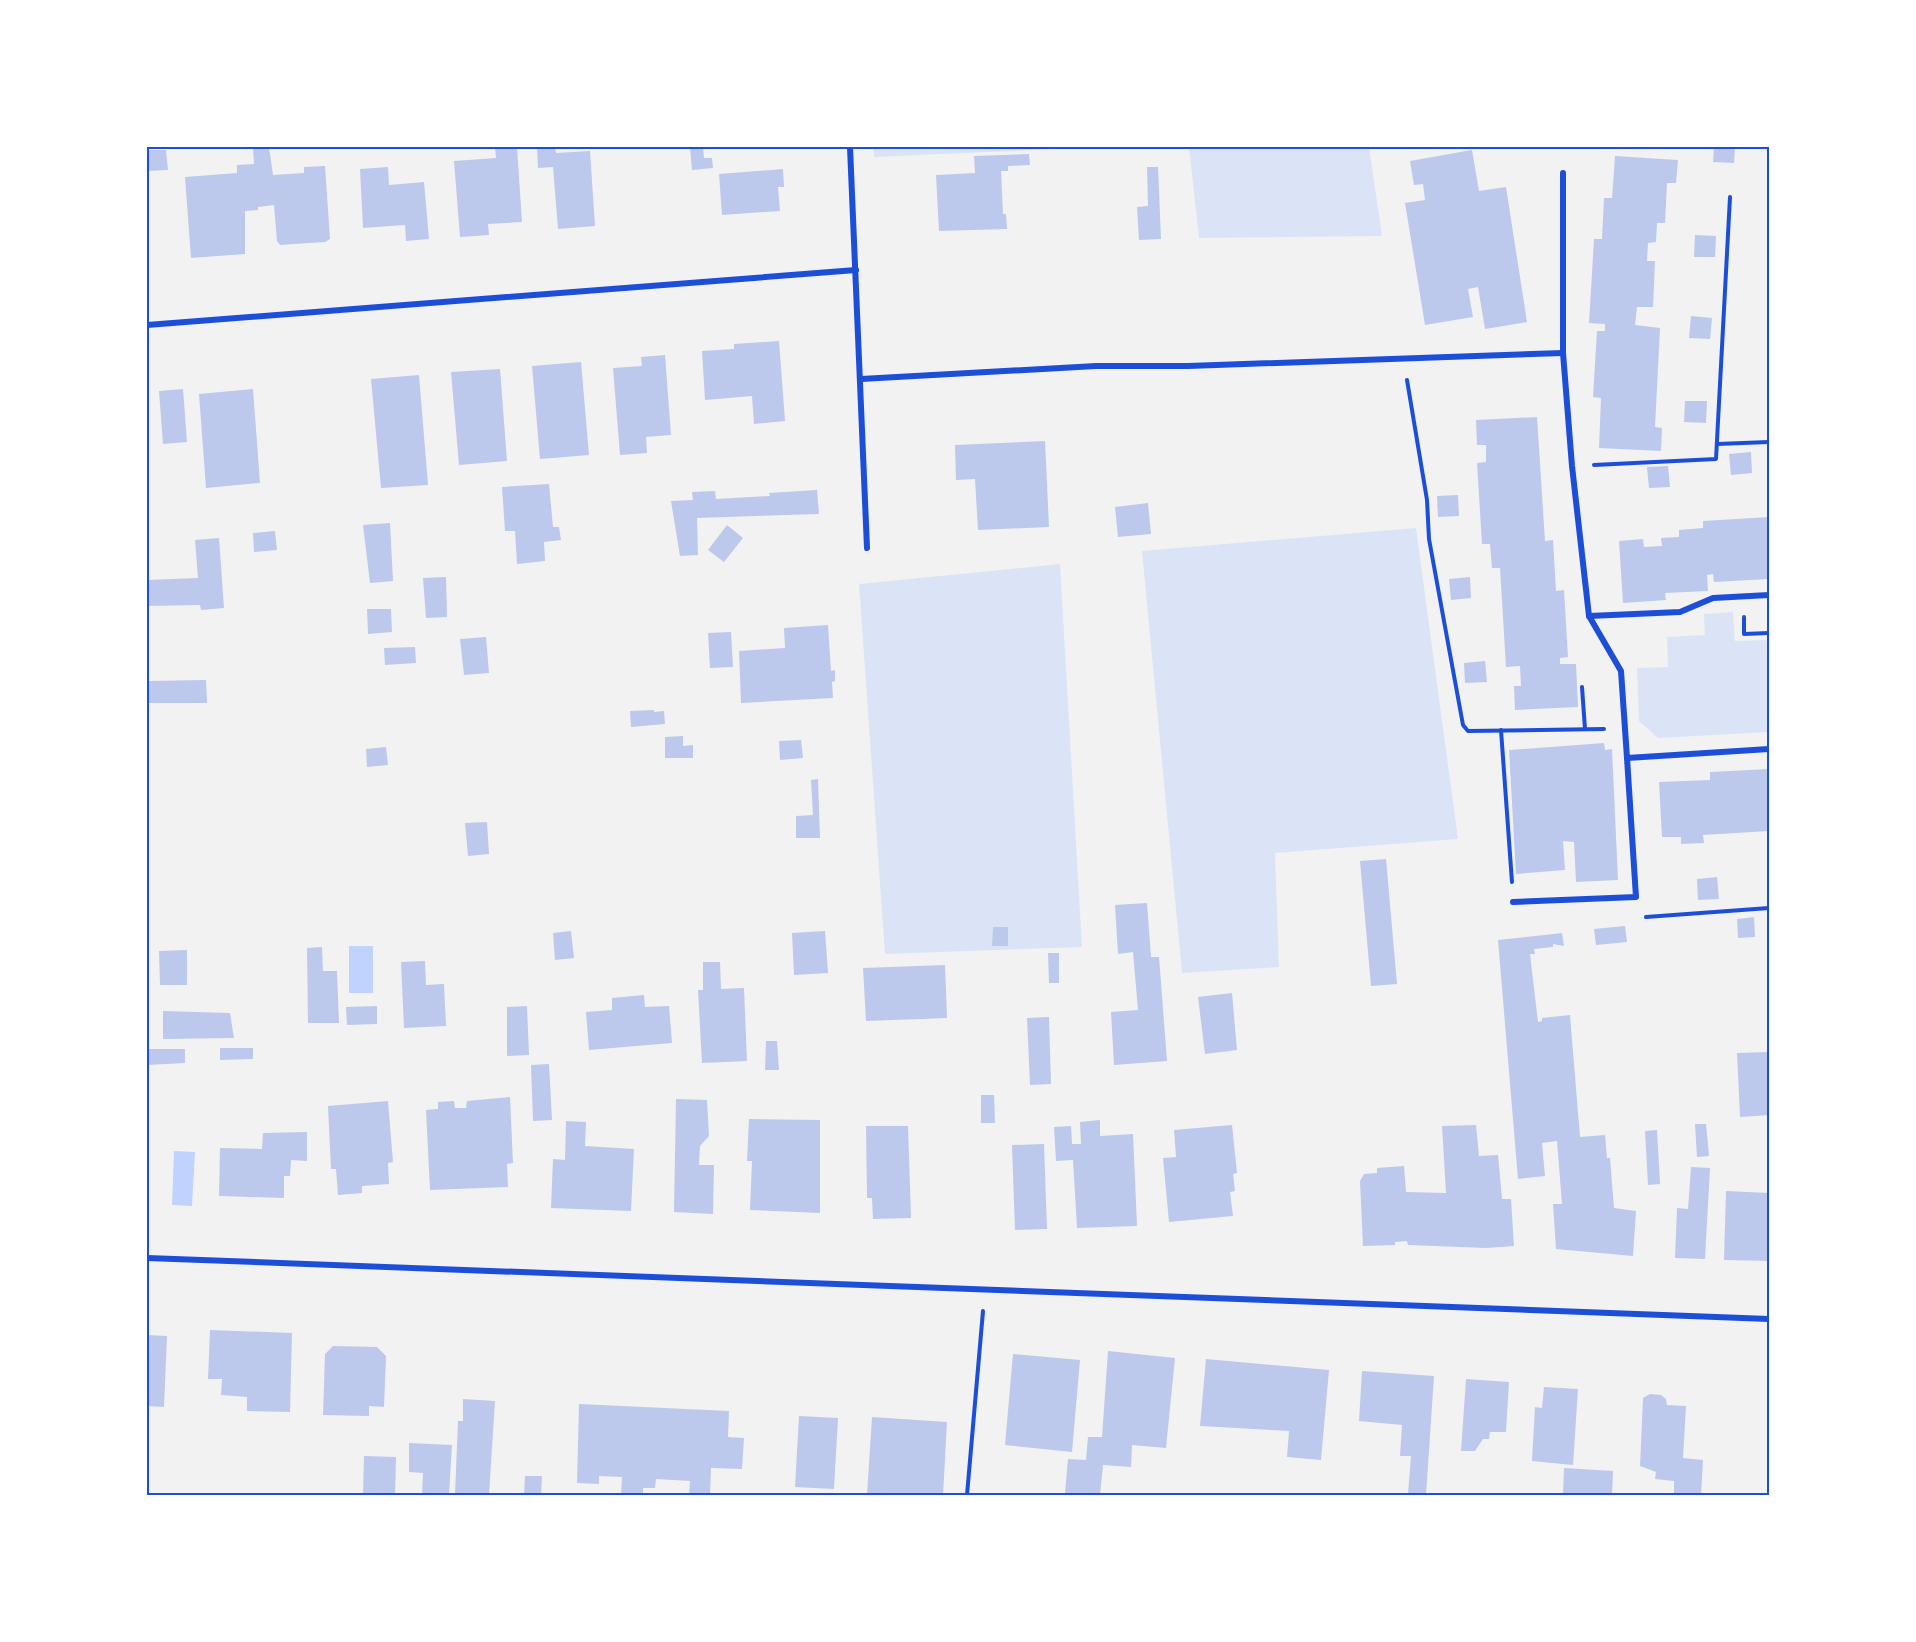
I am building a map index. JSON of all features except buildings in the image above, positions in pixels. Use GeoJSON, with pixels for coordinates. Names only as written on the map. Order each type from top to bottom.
{"type":"FeatureCollection","features":[{"type":"Feature","properties":{"kind":"street"},"geometry":{"type":"LineString","coordinates":[[850,147],[867,548]]}},
{"type":"Feature","properties":{"kind":"street"},"geometry":{"type":"LineString","coordinates":[[1513,902],[1636,897],[1621,670],[1589,616],[1572,466],[1563,353],[1563,174]]}},
{"type":"Feature","properties":{"kind":"street"},"geometry":{"type":"LineString","coordinates":[[147,325],[856,270]]}},
{"type":"Feature","properties":{"kind":"street"},"geometry":{"type":"LineString","coordinates":[[861,380],[1096,366],[1188,366],[1563,353]]}},
{"type":"Feature","properties":{"kind":"street"},"geometry":{"type":"LineString","coordinates":[[1589,616],[1680,612],[1713,598],[1769,595]]}},
{"type":"Feature","properties":{"kind":"street"},"geometry":{"type":"LineString","coordinates":[[1627,758],[1769,749]]}},
{"type":"Feature","properties":{"kind":"street"},"geometry":{"type":"LineString","coordinates":[[147,1258],[1769,1319]]}},
{"type":"Feature","properties":{"kind":"path"},"geometry":{"type":"LineString","coordinates":[[1572,466],[1716,459],[1730,197]]}},
{"type":"Feature","properties":{"kind":"path"},"geometry":{"type":"LineString","coordinates":[[1404,358],[1427,500],[1429,539],[1463,725],[1468,730],[1625,728]]}},
{"type":"Feature","properties":{"kind":"path"},"geometry":{"type":"LineString","coordinates":[[1717,444],[1769,442]]}},
{"type":"Feature","properties":{"kind":"path"},"geometry":{"type":"LineString","coordinates":[[1743,596],[1744,634],[1769,633]]}},
{"type":"Feature","properties":{"kind":"path"},"geometry":{"type":"LineString","coordinates":[[1582,687],[1585,729]]}},
{"type":"Feature","properties":{"kind":"path"},"geometry":{"type":"LineString","coordinates":[[1501,730],[1513,902]]}},
{"type":"Feature","properties":{"kind":"path"},"geometry":{"type":"LineString","coordinates":[[1636,897],[1647,917],[1769,908]]}},
{"type":"Feature","properties":{"kind":"path"},"geometry":{"type":"LineString","coordinates":[[967,1495],[985,1289]]}},
{"type":"Feature","properties":{"kind":"shaded area"},"geometry":{"type":"Polygon","coordinates":[[[874,147],[1101,147],[874,157],[874,147]]]}},
{"type":"Feature","properties":{"kind":"shaded area"},"geometry":{"type":"Polygon","coordinates":[[[1189,147],[1369,147],[1382,236],[1199,238],[1189,147]]]}},
{"type":"Feature","properties":{"kind":"shaded area"},"geometry":{"type":"Polygon","coordinates":[[[1416,528],[1458,839],[1275,853],[1279,967],[1182,973],[1142,551],[1416,528]]]}},
{"type":"Feature","properties":{"kind":"shaded area"},"geometry":{"type":"Polygon","coordinates":[[[1060,564],[1082,947],[885,954],[859,584],[1060,564]]]}},
{"type":"Feature","properties":{"kind":"shaded area"},"geometry":{"type":"Polygon","coordinates":[[[1733,612],[1735,641],[1769,640],[1769,732],[1658,738],[1639,721],[1637,668],[1668,667],[1667,637],[1705,635],[1704,614],[1733,612]]]}},
{"type":"Feature","properties":{"kind":"water"},"geometry":{"type":"Polygon","coordinates":[[[349,946],[373,946],[373,993],[349,993],[349,946]]]}},
{"type":"Feature","properties":{"kind":"water"},"geometry":{"type":"Polygon","coordinates":[[[174,1151],[195,1152],[192,1206],[172,1205],[174,1151]]]}}]}
